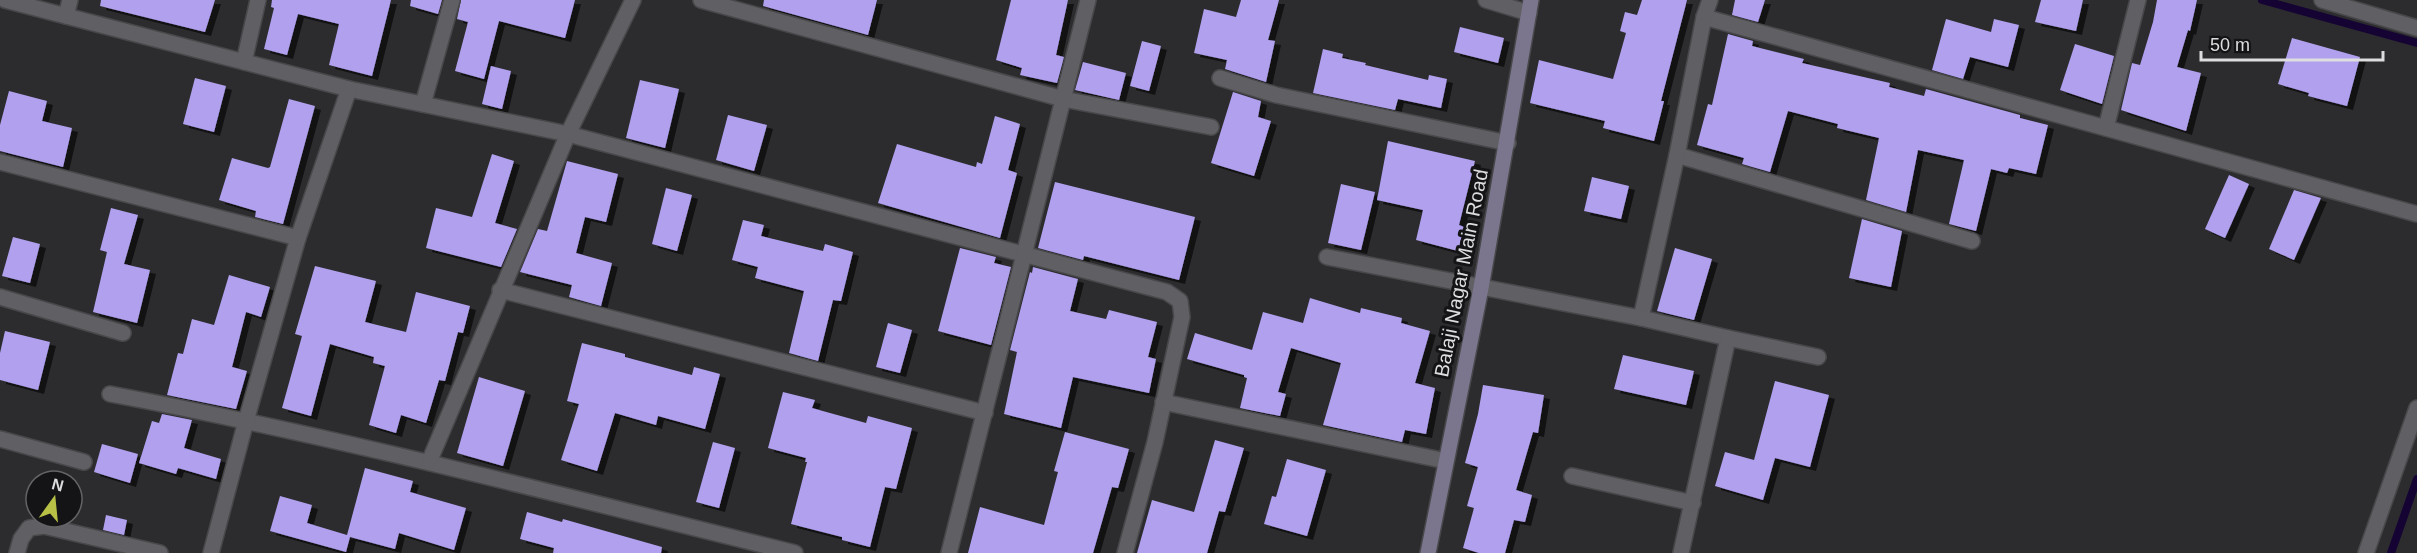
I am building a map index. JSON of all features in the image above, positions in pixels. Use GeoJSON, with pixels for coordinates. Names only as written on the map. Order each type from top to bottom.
{"type":"FeatureCollection","features":[{"type":"Feature","properties":{"kind":"main road","name":"Balaji Nagar Main Road"},"geometry":{"type":"LineString","coordinates":[[1428,553],[1481,288],[1530,6]]}},
{"type":"Feature","properties":{"kind":"street"},"geometry":{"type":"LineString","coordinates":[[5,0],[349,88],[568,134],[1167,292],[1180,301],[1182,317],[1155,442],[1125,553]]}},
{"type":"Feature","properties":{"kind":"street"},"geometry":{"type":"LineString","coordinates":[[66,16],[70,0]]}},
{"type":"Feature","properties":{"kind":"street"},"geometry":{"type":"LineString","coordinates":[[244,62],[258,0]]}},
{"type":"Feature","properties":{"kind":"street"},"geometry":{"type":"LineString","coordinates":[[423,104],[452,0]]}},
{"type":"Feature","properties":{"kind":"street"},"geometry":{"type":"LineString","coordinates":[[429,462],[568,134],[633,0]]}},
{"type":"Feature","properties":{"kind":"street"},"geometry":{"type":"LineString","coordinates":[[701,0],[1064,99],[1211,127]]}},
{"type":"Feature","properties":{"kind":"street"},"geometry":{"type":"LineString","coordinates":[[949,553],[1088,0]]}},
{"type":"Feature","properties":{"kind":"street"},"geometry":{"type":"LineString","coordinates":[[1486,0],[1530,6]]}},
{"type":"Feature","properties":{"kind":"street"},"geometry":{"type":"LineString","coordinates":[[1641,318],[1677,155],[1704,16],[1710,0]]}},
{"type":"Feature","properties":{"kind":"street"},"geometry":{"type":"LineString","coordinates":[[2106,128],[2138,0]]}},
{"type":"Feature","properties":{"kind":"street"},"geometry":{"type":"LineString","coordinates":[[2322,0],[2417,28]]}},
{"type":"Feature","properties":{"kind":"street"},"geometry":{"type":"LineString","coordinates":[[1704,16],[2417,214]]}},
{"type":"Feature","properties":{"kind":"street"},"geometry":{"type":"LineString","coordinates":[[1220,78],[1276,95],[1508,143]]}},
{"type":"Feature","properties":{"kind":"street"},"geometry":{"type":"LineString","coordinates":[[211,553],[298,238],[349,88]]}},
{"type":"Feature","properties":{"kind":"street"},"geometry":{"type":"LineString","coordinates":[[1677,155],[1972,241]]}},
{"type":"Feature","properties":{"kind":"street"},"geometry":{"type":"LineString","coordinates":[[0,162],[298,238]]}},
{"type":"Feature","properties":{"kind":"street"},"geometry":{"type":"LineString","coordinates":[[1327,257],[1641,318],[1818,357]]}},
{"type":"Feature","properties":{"kind":"street"},"geometry":{"type":"LineString","coordinates":[[500,290],[984,413]]}},
{"type":"Feature","properties":{"kind":"street"},"geometry":{"type":"LineString","coordinates":[[0,297],[123,333]]}},
{"type":"Feature","properties":{"kind":"street"},"geometry":{"type":"LineString","coordinates":[[1681,553],[1728,338]]}},
{"type":"Feature","properties":{"kind":"street"},"geometry":{"type":"LineString","coordinates":[[110,394],[246,421],[429,462],[795,553]]}},
{"type":"Feature","properties":{"kind":"street"},"geometry":{"type":"LineString","coordinates":[[1163,402],[1446,461]]}},
{"type":"Feature","properties":{"kind":"street"},"geometry":{"type":"LineString","coordinates":[[2366,553],[2417,408]]}},
{"type":"Feature","properties":{"kind":"street"},"geometry":{"type":"LineString","coordinates":[[0,439],[84,462]]}},
{"type":"Feature","properties":{"kind":"street"},"geometry":{"type":"LineString","coordinates":[[1572,476],[1693,504]]}},
{"type":"Feature","properties":{"kind":"street"},"geometry":{"type":"LineString","coordinates":[[17,553],[21,539],[28,528],[44,526],[160,553]]}},
{"type":"Feature","properties":{"kind":"building"},"geometry":{"type":"Polygon","coordinates":[[[101,0],[215,0],[205,32],[100,6],[101,0]]]}},
{"type":"Feature","properties":{"kind":"building"},"geometry":{"type":"Polygon","coordinates":[[[272,0],[391,0],[372,76],[329,65],[339,24],[298,14],[287,55],[264,49],[274,8],[271,7],[272,0]]]}},
{"type":"Feature","properties":{"kind":"building"},"geometry":{"type":"Polygon","coordinates":[[[411,0],[442,0],[438,14],[410,6],[411,0]]]}},
{"type":"Feature","properties":{"kind":"building"},"geometry":{"type":"Polygon","coordinates":[[[461,0],[575,0],[565,38],[499,21],[484,79],[455,71],[468,22],[457,19],[461,0]]]}},
{"type":"Feature","properties":{"kind":"building"},"geometry":{"type":"Polygon","coordinates":[[[764,0],[877,0],[868,35],[763,6],[764,0]]]}},
{"type":"Feature","properties":{"kind":"building"},"geometry":{"type":"Polygon","coordinates":[[[1011,0],[1068,0],[1056,55],[1064,57],[1057,83],[1020,75],[1022,68],[996,60],[1011,0]]]}},
{"type":"Feature","properties":{"kind":"building"},"geometry":{"type":"Polygon","coordinates":[[[1241,0],[1279,0],[1268,40],[1275,41],[1266,82],[1225,69],[1227,60],[1194,53],[1204,9],[1236,17],[1241,0]]]}},
{"type":"Feature","properties":{"kind":"building"},"geometry":{"type":"Polygon","coordinates":[[[1642,0],[1687,0],[1661,101],[1664,101],[1654,141],[1603,128],[1605,121],[1530,103],[1539,60],[1613,79],[1626,33],[1620,31],[1625,12],[1637,15],[1642,0]]]}},
{"type":"Feature","properties":{"kind":"building"},"geometry":{"type":"Polygon","coordinates":[[[1735,0],[1765,0],[1758,22],[1732,15],[1735,0]]]}},
{"type":"Feature","properties":{"kind":"building"},"geometry":{"type":"Polygon","coordinates":[[[2041,0],[2083,0],[2076,31],[2035,22],[2041,0]]]}},
{"type":"Feature","properties":{"kind":"building"},"geometry":{"type":"Polygon","coordinates":[[[2157,0],[2197,0],[2190,31],[2188,30],[2177,67],[2201,73],[2186,131],[2121,110],[2132,63],[2140,65],[2157,0]]]}},
{"type":"Feature","properties":{"kind":"building"},"geometry":{"type":"Polygon","coordinates":[[[1946,19],[1991,32],[1994,19],[2019,25],[2008,67],[1970,57],[1963,79],[1932,70],[1946,19]]]}},
{"type":"Feature","properties":{"kind":"building"},"geometry":{"type":"Polygon","coordinates":[[[1460,27],[1504,38],[1498,63],[1454,52],[1460,27]]]}},
{"type":"Feature","properties":{"kind":"building"},"geometry":{"type":"Polygon","coordinates":[[[1728,34],[1753,41],[1752,46],[1804,59],[1802,63],[1890,83],[1889,87],[1924,96],[1926,89],[2048,125],[2036,174],[2009,168],[2007,173],[1991,169],[1976,231],[1949,224],[1964,160],[1918,150],[1906,212],[1866,200],[1879,138],[1837,128],[1838,124],[1788,111],[1770,172],[1742,164],[1744,158],[1697,145],[1708,104],[1712,105],[1728,34]]]}},
{"type":"Feature","properties":{"kind":"building"},"geometry":{"type":"Polygon","coordinates":[[[2292,38],[2360,57],[2347,106],[2308,96],[2309,93],[2278,84],[2292,38]]]}},
{"type":"Feature","properties":{"kind":"building"},"geometry":{"type":"Polygon","coordinates":[[[1142,41],[1161,46],[1149,91],[1130,86],[1142,41]]]}},
{"type":"Feature","properties":{"kind":"building"},"geometry":{"type":"Polygon","coordinates":[[[2075,44],[2114,56],[2102,104],[2060,90],[2075,44]]]}},
{"type":"Feature","properties":{"kind":"building"},"geometry":{"type":"Polygon","coordinates":[[[1323,49],[1343,54],[1342,58],[1366,63],[1365,65],[1428,80],[1429,75],[1447,79],[1441,108],[1398,99],[1395,110],[1313,93],[1323,49]]]}},
{"type":"Feature","properties":{"kind":"building"},"geometry":{"type":"Polygon","coordinates":[[[1083,62],[1126,73],[1119,100],[1075,90],[1083,62]]]}},
{"type":"Feature","properties":{"kind":"building"},"geometry":{"type":"Polygon","coordinates":[[[491,66],[511,71],[502,109],[482,104],[491,66]]]}},
{"type":"Feature","properties":{"kind":"building"},"geometry":{"type":"Polygon","coordinates":[[[195,78],[226,86],[214,132],[183,124],[195,78]]]}},
{"type":"Feature","properties":{"kind":"building"},"geometry":{"type":"Polygon","coordinates":[[[640,80],[679,89],[665,148],[626,138],[640,80]]]}},
{"type":"Feature","properties":{"kind":"building"},"geometry":{"type":"Polygon","coordinates":[[[9,91],[47,101],[42,121],[72,128],[63,167],[0,151],[0,125],[9,91]]]}},
{"type":"Feature","properties":{"kind":"building"},"geometry":{"type":"Polygon","coordinates":[[[1233,92],[1261,101],[1258,117],[1271,121],[1254,176],[1211,163],[1233,92]]]}},
{"type":"Feature","properties":{"kind":"building"},"geometry":{"type":"Polygon","coordinates":[[[289,99],[315,106],[283,224],[255,217],[256,211],[219,200],[232,158],[270,167],[289,99]]]}},
{"type":"Feature","properties":{"kind":"building"},"geometry":{"type":"Polygon","coordinates":[[[728,115],[767,125],[754,171],[716,160],[728,115]]]}},
{"type":"Feature","properties":{"kind":"building"},"geometry":{"type":"Polygon","coordinates":[[[995,116],[1020,124],[1008,170],[1017,173],[1000,238],[878,203],[897,144],[976,167],[977,162],[982,164],[995,116]]]}},
{"type":"Feature","properties":{"kind":"building"},"geometry":{"type":"Polygon","coordinates":[[[1388,141],[1475,161],[1459,225],[1464,227],[1458,251],[1416,240],[1423,210],[1377,200],[1388,141]]]}},
{"type":"Feature","properties":{"kind":"building"},"geometry":{"type":"Polygon","coordinates":[[[492,154],[514,161],[495,223],[517,229],[501,267],[426,248],[436,208],[472,217],[492,154]]]}},
{"type":"Feature","properties":{"kind":"building"},"geometry":{"type":"Polygon","coordinates":[[[567,161],[618,174],[606,222],[585,217],[576,253],[612,263],[601,306],[569,297],[572,285],[520,272],[538,229],[547,231],[567,161]]]}},
{"type":"Feature","properties":{"kind":"building"},"geometry":{"type":"Polygon","coordinates":[[[2229,175],[2249,184],[2225,238],[2205,229],[2229,175]]]}},
{"type":"Feature","properties":{"kind":"building"},"geometry":{"type":"Polygon","coordinates":[[[1592,177],[1629,186],[1621,219],[1584,211],[1592,177]]]}},
{"type":"Feature","properties":{"kind":"building"},"geometry":{"type":"Polygon","coordinates":[[[1055,182],[1195,217],[1179,280],[1084,256],[1083,260],[1038,248],[1055,182]]]}},
{"type":"Feature","properties":{"kind":"building"},"geometry":{"type":"Polygon","coordinates":[[[1341,184],[1375,192],[1361,250],[1328,243],[1341,184]]]}},
{"type":"Feature","properties":{"kind":"building"},"geometry":{"type":"Polygon","coordinates":[[[666,188],[692,195],[677,251],[652,244],[666,188]]]}},
{"type":"Feature","properties":{"kind":"building"},"geometry":{"type":"Polygon","coordinates":[[[2294,190],[2321,198],[2294,260],[2269,249],[2294,190]]]}},
{"type":"Feature","properties":{"kind":"building"},"geometry":{"type":"Polygon","coordinates":[[[111,208],[138,215],[124,264],[150,270],[137,323],[93,312],[107,252],[100,250],[111,208]]]}},
{"type":"Feature","properties":{"kind":"building"},"geometry":{"type":"Polygon","coordinates":[[[1862,219],[1902,231],[1891,287],[1849,278],[1862,219]]]}},
{"type":"Feature","properties":{"kind":"building"},"geometry":{"type":"Polygon","coordinates":[[[743,220],[764,225],[761,236],[823,251],[825,244],[853,252],[841,301],[833,300],[818,361],[789,353],[804,291],[755,278],[758,267],[732,260],[743,220]]]}},
{"type":"Feature","properties":{"kind":"building"},"geometry":{"type":"Polygon","coordinates":[[[13,237],[40,244],[30,283],[2,276],[13,237]]]}},
{"type":"Feature","properties":{"kind":"building"},"geometry":{"type":"Polygon","coordinates":[[[960,248],[996,257],[994,263],[1011,267],[991,345],[938,331],[960,248]]]}},
{"type":"Feature","properties":{"kind":"building"},"geometry":{"type":"Polygon","coordinates":[[[1675,248],[1712,259],[1694,320],[1657,311],[1675,248]]]}},
{"type":"Feature","properties":{"kind":"building"},"geometry":{"type":"Polygon","coordinates":[[[315,266],[376,281],[365,322],[406,332],[416,292],[470,306],[463,333],[458,332],[445,381],[439,380],[426,423],[401,415],[396,433],[369,425],[385,366],[373,363],[374,357],[330,344],[311,416],[282,408],[302,336],[295,334],[315,266]]]}},
{"type":"Feature","properties":{"kind":"building"},"geometry":{"type":"Polygon","coordinates":[[[1033,267],[1078,279],[1070,311],[1106,319],[1109,310],[1157,322],[1148,357],[1156,359],[1149,393],[1073,377],[1061,428],[1004,414],[1017,352],[1010,350],[1033,267]]]}},
{"type":"Feature","properties":{"kind":"building"},"geometry":{"type":"Polygon","coordinates":[[[229,275],[270,287],[261,317],[246,312],[232,367],[247,371],[236,409],[167,395],[178,353],[183,354],[192,319],[214,325],[229,275]]]}},
{"type":"Feature","properties":{"kind":"building"},"geometry":{"type":"Polygon","coordinates":[[[1310,298],[1360,313],[1361,308],[1402,318],[1401,323],[1430,331],[1415,383],[1435,388],[1426,434],[1405,430],[1402,442],[1323,425],[1341,363],[1291,348],[1278,392],[1286,394],[1280,416],[1240,408],[1247,378],[1244,375],[1187,359],[1195,333],[1252,350],[1263,312],[1303,323],[1310,298]]]}},
{"type":"Feature","properties":{"kind":"building"},"geometry":{"type":"Polygon","coordinates":[[[888,323],[912,330],[900,373],[876,367],[888,323]]]}},
{"type":"Feature","properties":{"kind":"building"},"geometry":{"type":"Polygon","coordinates":[[[5,331],[50,342],[38,390],[0,380],[0,353],[5,331]]]}},
{"type":"Feature","properties":{"kind":"building"},"geometry":{"type":"Polygon","coordinates":[[[582,343],[692,375],[694,367],[720,374],[705,429],[658,416],[656,425],[615,413],[597,471],[561,460],[579,404],[567,401],[582,343]]]}},
{"type":"Feature","properties":{"kind":"building"},"geometry":{"type":"Polygon","coordinates":[[[1623,355],[1694,371],[1686,405],[1614,389],[1623,355]]]}},
{"type":"Feature","properties":{"kind":"building"},"geometry":{"type":"Polygon","coordinates":[[[479,377],[525,391],[503,466],[457,453],[479,377]]]}},
{"type":"Feature","properties":{"kind":"building"},"geometry":{"type":"Polygon","coordinates":[[[1775,381],[1829,395],[1810,467],[1775,458],[1763,500],[1715,486],[1725,452],[1754,460],[1775,381]]]}},
{"type":"Feature","properties":{"kind":"building"},"geometry":{"type":"Polygon","coordinates":[[[1483,385],[1544,395],[1538,433],[1533,432],[1516,490],[1532,495],[1525,522],[1514,520],[1505,553],[1479,553],[1463,548],[1474,508],[1467,506],[1478,467],[1465,463],[1483,385]]]}},
{"type":"Feature","properties":{"kind":"building"},"geometry":{"type":"Polygon","coordinates":[[[783,392],[815,400],[812,408],[866,423],[868,416],[912,428],[896,489],[885,487],[870,547],[791,524],[807,462],[805,462],[806,458],[768,448],[783,392]]]}},
{"type":"Feature","properties":{"kind":"building"},"geometry":{"type":"Polygon","coordinates":[[[162,414],[192,420],[184,448],[221,459],[216,479],[178,468],[176,474],[139,463],[152,421],[159,423],[162,414]]]}},
{"type":"Feature","properties":{"kind":"building"},"geometry":{"type":"Polygon","coordinates":[[[1065,432],[1129,449],[1118,488],[1112,487],[1093,553],[968,553],[980,507],[1044,525],[1058,472],[1054,471],[1065,432]]]}},
{"type":"Feature","properties":{"kind":"building"},"geometry":{"type":"Polygon","coordinates":[[[1215,440],[1244,448],[1225,512],[1219,511],[1207,553],[1137,553],[1152,500],[1194,512],[1215,440]]]}},
{"type":"Feature","properties":{"kind":"building"},"geometry":{"type":"Polygon","coordinates":[[[713,442],[735,448],[719,508],[696,502],[713,442]]]}},
{"type":"Feature","properties":{"kind":"building"},"geometry":{"type":"Polygon","coordinates":[[[102,444],[138,454],[130,483],[94,472],[102,444]]]}},
{"type":"Feature","properties":{"kind":"building"},"geometry":{"type":"Polygon","coordinates":[[[1287,459],[1326,470],[1307,536],[1264,524],[1272,496],[1276,497],[1287,459]]]}},
{"type":"Feature","properties":{"kind":"building"},"geometry":{"type":"Polygon","coordinates":[[[365,468],[413,481],[410,492],[466,508],[454,550],[399,533],[395,549],[350,537],[346,552],[270,531],[280,496],[312,505],[307,523],[347,535],[365,468]]]}},
{"type":"Feature","properties":{"kind":"building"},"geometry":{"type":"Polygon","coordinates":[[[527,512],[562,522],[563,519],[662,547],[661,553],[553,553],[554,548],[520,539],[527,512]]]}},
{"type":"Feature","properties":{"kind":"building"},"geometry":{"type":"Polygon","coordinates":[[[106,515],[127,520],[124,535],[103,530],[106,515]]]}},
{"type":"Feature","properties":{"kind":"waterway"},"geometry":{"type":"LineString","coordinates":[[2262,0],[2417,43]]}},
{"type":"Feature","properties":{"kind":"waterway"},"geometry":{"type":"LineString","coordinates":[[2391,553],[2417,479]]}}]}
